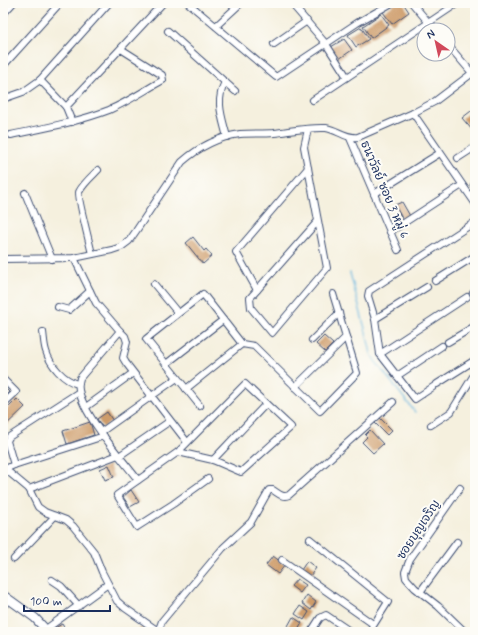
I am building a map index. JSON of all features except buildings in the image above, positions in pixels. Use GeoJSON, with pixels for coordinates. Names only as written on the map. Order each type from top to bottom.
{"type":"FeatureCollection","features":[{"type":"Feature","properties":{"kind":"street"},"geometry":{"type":"LineString","coordinates":[[3,14],[13,3]]}},
{"type":"Feature","properties":{"kind":"street"},"geometry":{"type":"LineString","coordinates":[[3,66],[60,3]]}},
{"type":"Feature","properties":{"kind":"street"},"geometry":{"type":"LineString","coordinates":[[3,99],[22,92],[40,80],[109,3]]}},
{"type":"Feature","properties":{"kind":"street"},"geometry":{"type":"LineString","coordinates":[[66,107],[163,3]]}},
{"type":"Feature","properties":{"kind":"street"},"geometry":{"type":"LineString","coordinates":[[188,3],[276,77],[357,23],[392,3]]}},
{"type":"Feature","properties":{"kind":"street"},"geometry":{"type":"LineString","coordinates":[[216,26],[241,3]]}},
{"type":"Feature","properties":{"kind":"street"},"geometry":{"type":"LineString","coordinates":[[412,3],[428,22],[458,3]]}},
{"type":"Feature","properties":{"kind":"street"},"geometry":{"type":"LineString","coordinates":[[295,4],[326,44],[347,76]]}},
{"type":"Feature","properties":{"kind":"street"},"geometry":{"type":"LineString","coordinates":[[274,44],[307,21]]}},
{"type":"Feature","properties":{"kind":"street"},"geometry":{"type":"LineString","coordinates":[[312,100],[416,30]]}},
{"type":"Feature","properties":{"kind":"street"},"geometry":{"type":"LineString","coordinates":[[168,32],[235,91]]}},
{"type":"Feature","properties":{"kind":"street"},"geometry":{"type":"LineString","coordinates":[[11,135],[72,122],[109,110],[163,80],[162,75],[121,49]]}},
{"type":"Feature","properties":{"kind":"street"},"geometry":{"type":"LineString","coordinates":[[3,259],[74,258],[121,247],[136,232],[182,162],[192,153],[227,137],[241,134],[264,134],[308,128],[326,128],[337,131],[350,138],[358,137],[413,114],[434,102],[473,72],[456,54]]}},
{"type":"Feature","properties":{"kind":"street"},"geometry":{"type":"LineString","coordinates":[[40,80],[66,107],[72,122]]}},
{"type":"Feature","properties":{"kind":"street"},"geometry":{"type":"LineString","coordinates":[[225,82],[220,91],[220,105],[227,137]]}},
{"type":"Feature","properties":{"kind":"street"},"geometry":{"type":"LineString","coordinates":[[413,114],[475,203]]}},
{"type":"Feature","properties":{"kind":"street"},"geometry":{"type":"LineString","coordinates":[[308,128],[304,147],[327,268],[272,333],[251,308],[250,298],[318,221]]}},
{"type":"Feature","properties":{"kind":"street","name":"ธนาวัลย์ ซอย 3 หมู่ 6"},"geometry":{"type":"LineString","coordinates":[[350,138],[398,250]]}},
{"type":"Feature","properties":{"kind":"street"},"geometry":{"type":"LineString","coordinates":[[458,158],[475,147]]}},
{"type":"Feature","properties":{"kind":"street"},"geometry":{"type":"LineString","coordinates":[[374,194],[440,153]]}},
{"type":"Feature","properties":{"kind":"street"},"geometry":{"type":"LineString","coordinates":[[257,290],[236,252],[308,168]]}},
{"type":"Feature","properties":{"kind":"street"},"geometry":{"type":"LineString","coordinates":[[92,254],[78,196],[80,191],[98,170]]}},
{"type":"Feature","properties":{"kind":"street"},"geometry":{"type":"LineString","coordinates":[[390,232],[462,185]]}},
{"type":"Feature","properties":{"kind":"street"},"geometry":{"type":"LineString","coordinates":[[25,193],[52,259]]}},
{"type":"Feature","properties":{"kind":"street"},"geometry":{"type":"LineString","coordinates":[[475,222],[369,291],[368,296],[375,319],[380,354],[415,399],[475,360]]}},
{"type":"Feature","properties":{"kind":"street"},"geometry":{"type":"LineString","coordinates":[[435,281],[475,256]]}},
{"type":"Feature","properties":{"kind":"street"},"geometry":{"type":"LineString","coordinates":[[74,258],[96,303],[125,336],[127,342],[123,358],[151,397],[188,442]]}},
{"type":"Feature","properties":{"kind":"street"},"geometry":{"type":"LineString","coordinates":[[154,284],[178,314]]}},
{"type":"Feature","properties":{"kind":"street"},"geometry":{"type":"LineString","coordinates":[[375,319],[427,287]]}},
{"type":"Feature","properties":{"kind":"street"},"geometry":{"type":"LineString","coordinates":[[58,307],[69,310],[90,291]]}},
{"type":"Feature","properties":{"kind":"street"},"geometry":{"type":"LineString","coordinates":[[200,406],[146,339],[203,294],[242,344],[254,346],[320,411],[357,373],[333,294]]}},
{"type":"Feature","properties":{"kind":"street"},"geometry":{"type":"LineString","coordinates":[[380,354],[467,297]]}},
{"type":"Feature","properties":{"kind":"street"},"geometry":{"type":"LineString","coordinates":[[312,340],[339,313]]}},
{"type":"Feature","properties":{"kind":"street"},"geometry":{"type":"LineString","coordinates":[[166,364],[223,320]]}},
{"type":"Feature","properties":{"kind":"street"},"geometry":{"type":"LineString","coordinates":[[448,342],[475,326]]}},
{"type":"Feature","properties":{"kind":"street"},"geometry":{"type":"LineString","coordinates":[[120,331],[80,378],[78,384],[79,392],[86,407],[102,434],[138,480]]}},
{"type":"Feature","properties":{"kind":"street"},"geometry":{"type":"LineString","coordinates":[[43,332],[46,351],[49,358],[65,378],[78,384]]}},
{"type":"Feature","properties":{"kind":"street"},"geometry":{"type":"LineString","coordinates":[[295,387],[346,337]]}},
{"type":"Feature","properties":{"kind":"street"},"geometry":{"type":"LineString","coordinates":[[186,389],[242,344]]}},
{"type":"Feature","properties":{"kind":"street"},"geometry":{"type":"LineString","coordinates":[[397,376],[442,346]]}},
{"type":"Feature","properties":{"kind":"street"},"geometry":{"type":"LineString","coordinates":[[86,407],[133,373]]}},
{"type":"Feature","properties":{"kind":"street"},"geometry":{"type":"LineString","coordinates":[[431,425],[451,412],[475,373]]}},
{"type":"Feature","properties":{"kind":"street"},"geometry":{"type":"LineString","coordinates":[[177,378],[102,434],[14,464],[4,469],[29,489],[38,506],[45,512],[66,520],[73,526],[94,552],[117,601],[158,632],[162,621],[222,548],[251,522],[257,514],[269,490],[273,490],[282,496],[286,497],[289,495],[393,402]]}},
{"type":"Feature","properties":{"kind":"street"},"geometry":{"type":"LineString","coordinates":[[3,379],[16,392],[3,404]]}},
{"type":"Feature","properties":{"kind":"street"},"geometry":{"type":"LineString","coordinates":[[178,452],[213,460],[241,472],[291,427],[244,384],[178,452],[117,495],[138,527],[208,479]]}},
{"type":"Feature","properties":{"kind":"street"},"geometry":{"type":"LineString","coordinates":[[14,464],[7,441],[9,437],[79,392]]}},
{"type":"Feature","properties":{"kind":"street"},"geometry":{"type":"LineString","coordinates":[[213,460],[266,404]]}},
{"type":"Feature","properties":{"kind":"street"},"geometry":{"type":"LineString","coordinates":[[29,489],[119,456],[170,421]]}},
{"type":"Feature","properties":{"kind":"street","name":"ซอยบุญเจริญ"},"geometry":{"type":"LineString","coordinates":[[460,488],[410,559],[406,572],[406,578],[465,632]]}},
{"type":"Feature","properties":{"kind":"street"},"geometry":{"type":"LineString","coordinates":[[14,559],[55,516]]}},
{"type":"Feature","properties":{"kind":"street"},"geometry":{"type":"LineString","coordinates":[[310,539],[388,602],[368,632]]}},
{"type":"Feature","properties":{"kind":"street"},"geometry":{"type":"LineString","coordinates":[[420,592],[457,542]]}},
{"type":"Feature","properties":{"kind":"street"},"geometry":{"type":"LineString","coordinates":[[282,560],[373,624]]}},
{"type":"Feature","properties":{"kind":"street"},"geometry":{"type":"LineString","coordinates":[[52,580],[61,586],[79,606]]}},
{"type":"Feature","properties":{"kind":"street"},"geometry":{"type":"LineString","coordinates":[[5,600],[35,618],[47,630],[108,584]]}},
{"type":"Feature","properties":{"kind":"street"},"geometry":{"type":"LineString","coordinates":[[311,632],[320,618],[326,615],[347,631]]}},
{"type":"Feature","properties":{"kind":"waterway"},"geometry":{"type":"LineString","coordinates":[[350,273],[371,354],[415,412]]}}]}
